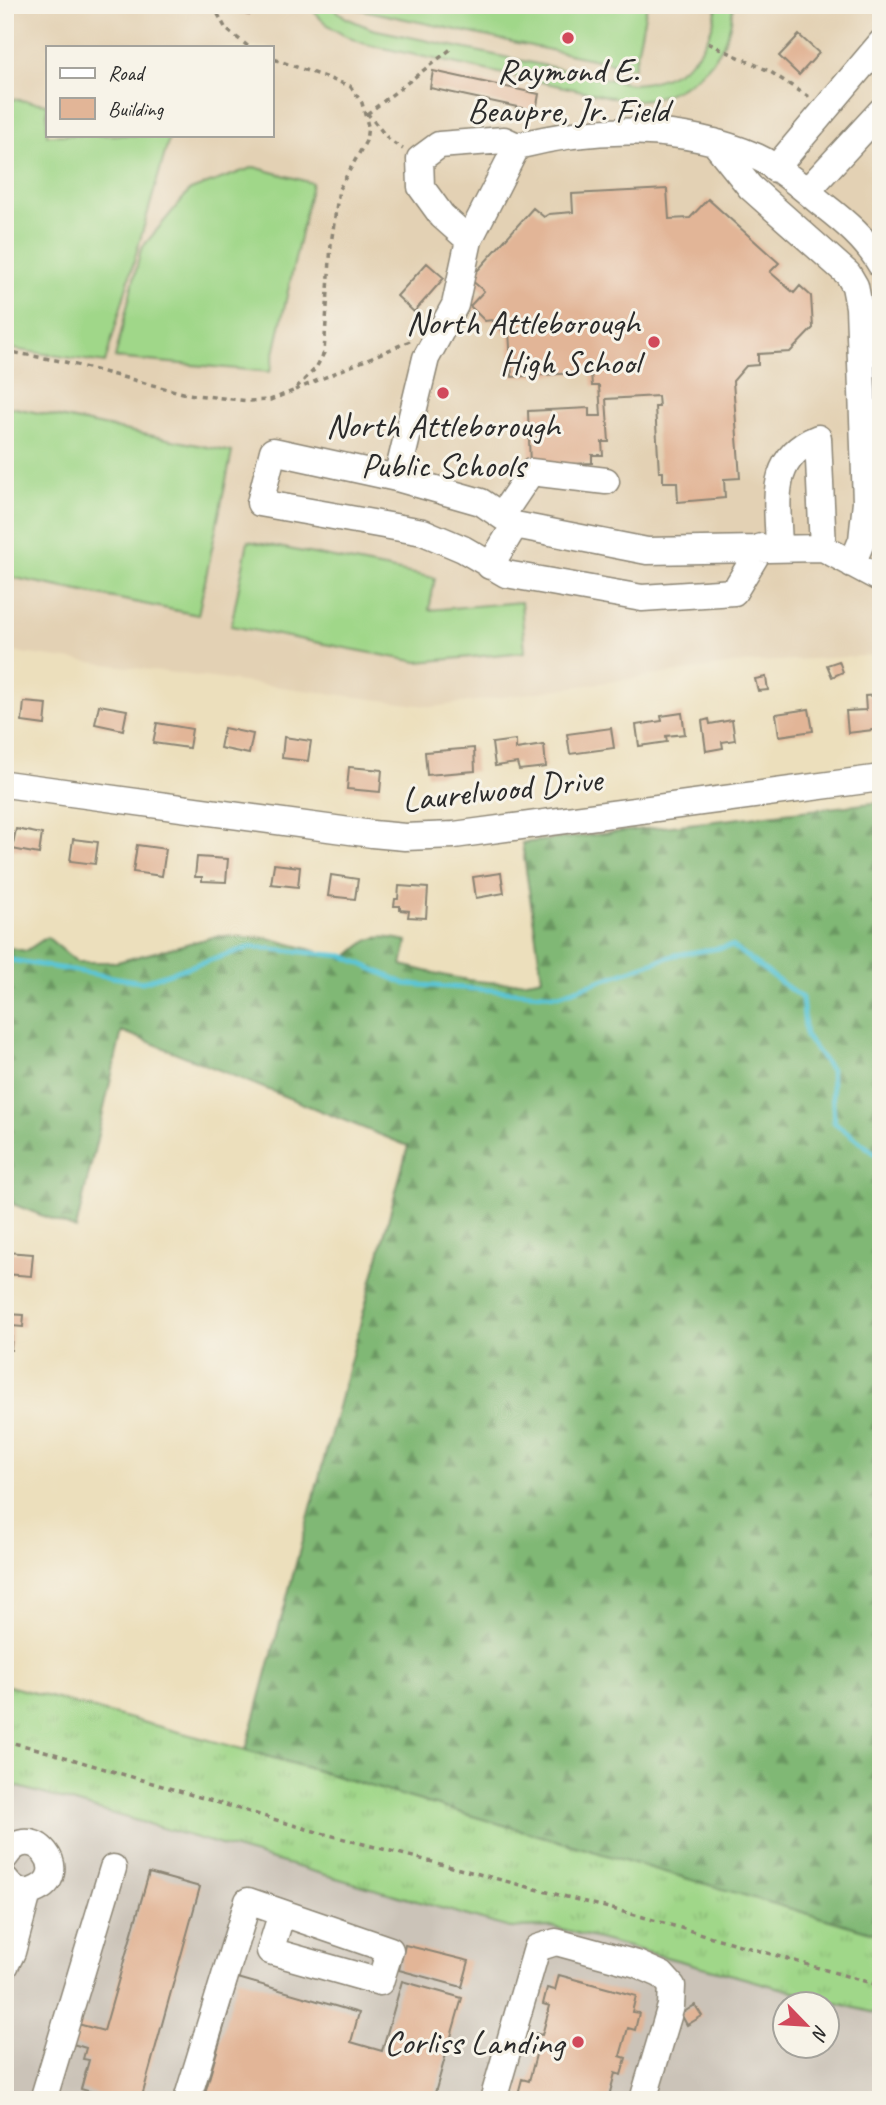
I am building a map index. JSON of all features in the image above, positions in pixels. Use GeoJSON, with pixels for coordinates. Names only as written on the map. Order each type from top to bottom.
{"type":"FeatureCollection","features":[{"type":"Feature","properties":{"kind":"street"},"geometry":{"type":"LineString","coordinates":[[775,169],[881,43]]}},
{"type":"Feature","properties":{"kind":"street"},"geometry":{"type":"LineString","coordinates":[[807,191],[881,111]]}},
{"type":"Feature","properties":{"kind":"street"},"geometry":{"type":"LineString","coordinates":[[469,240],[442,216],[421,187],[420,159],[439,145],[504,140],[517,146],[552,137],[607,131],[714,142],[760,158],[807,191],[868,245],[879,261],[848,274]]}},
{"type":"Feature","properties":{"kind":"street"},"geometry":{"type":"LineString","coordinates":[[800,140],[831,164]]}},
{"type":"Feature","properties":{"kind":"street"},"geometry":{"type":"LineString","coordinates":[[714,142],[750,187],[848,274],[855,286],[859,307],[866,502],[862,540],[852,564]]}},
{"type":"Feature","properties":{"kind":"street"},"geometry":{"type":"LineString","coordinates":[[397,478],[426,358],[455,305],[469,240],[517,146]]}},
{"type":"Feature","properties":{"kind":"street"},"geometry":{"type":"LineString","coordinates":[[823,548],[818,438],[805,443],[793,453],[777,483],[770,547],[734,592],[642,598],[506,574],[423,532],[260,503],[272,451],[397,478],[481,502],[509,520],[647,551],[770,547],[823,548],[881,579]]}},
{"type":"Feature","properties":{"kind":"street"},"geometry":{"type":"LineString","coordinates":[[490,566],[531,472],[606,481]]}},
{"type":"Feature","properties":{"kind":"street","name":"Laurelwood Drive"},"geometry":{"type":"LineString","coordinates":[[5,784],[372,834],[421,837],[454,835],[881,778]]}},
{"type":"Feature","properties":{"kind":"street"},"geometry":{"type":"LineString","coordinates":[[5,1857],[11,1848],[26,1842],[41,1846],[51,1859],[51,1874],[43,1888],[28,1893],[13,1889],[5,1879]]}},
{"type":"Feature","properties":{"kind":"street"},"geometry":{"type":"LineString","coordinates":[[43,2100],[113,1868]]}},
{"type":"Feature","properties":{"kind":"street"},"geometry":{"type":"LineString","coordinates":[[5,1966],[12,1952],[28,1893]]}},
{"type":"Feature","properties":{"kind":"street"},"geometry":{"type":"LineString","coordinates":[[187,2100],[248,1901],[282,1913]]}},
{"type":"Feature","properties":{"kind":"street"},"geometry":{"type":"LineString","coordinates":[[493,2100],[537,1948],[556,1942],[637,1964],[662,1975],[672,1986],[671,2006],[643,2100]]}},
{"type":"Feature","properties":{"kind":"path"},"geometry":{"type":"LineString","coordinates":[[213,5],[226,29],[248,46]]}},
{"type":"Feature","properties":{"kind":"path"},"geometry":{"type":"LineString","coordinates":[[708,43],[769,71],[803,91],[824,110]]}},
{"type":"Feature","properties":{"kind":"path"},"geometry":{"type":"LineString","coordinates":[[365,111],[451,49]]}},
{"type":"Feature","properties":{"kind":"path"},"geometry":{"type":"LineString","coordinates":[[273,59],[351,86],[365,111],[390,141],[420,159]]}},
{"type":"Feature","properties":{"kind":"path"},"geometry":{"type":"LineString","coordinates":[[293,391],[316,368],[324,352],[331,244],[339,189],[366,141],[368,126],[365,111]]}},
{"type":"Feature","properties":{"kind":"path"},"geometry":{"type":"LineString","coordinates":[[5,351],[61,361],[187,394],[249,401],[270,400],[411,341]]}},
{"type":"Feature","properties":{"kind":"path"},"geometry":{"type":"LineString","coordinates":[[5,1741],[310,1830],[643,1917],[881,1986]]}},
{"type":"Feature","properties":{"kind":"shaded area","name":"North Attleborough Public Schools"},"geometry":{"type":"Polygon","coordinates":[[[5,5],[881,5],[881,655],[741,663],[433,707],[5,651],[5,5]]]}},
{"type":"Feature","properties":{"kind":"shaded area"},"geometry":{"type":"Polygon","coordinates":[[[5,1783],[509,1928],[518,1904],[827,1990],[770,1990],[770,2060],[840,2060],[840,1994],[881,2005],[881,2100],[5,2100],[5,1783]]]}},
{"type":"Feature","properties":{"kind":"green space"},"geometry":{"type":"Polygon","coordinates":[[[309,5],[330,5],[346,18],[372,29],[631,84],[664,78],[690,62],[708,38],[717,5],[733,5],[723,44],[701,74],[668,93],[629,101],[369,45],[336,31],[321,20],[309,5]]]}},
{"type":"Feature","properties":{"kind":"green space","name":"Raymond E. Beaupre, Jr. Field"},"geometry":{"type":"Polygon","coordinates":[[[358,5],[647,5],[634,68],[358,9],[358,5]]]}},
{"type":"Feature","properties":{"kind":"green space"},"geometry":{"type":"Polygon","coordinates":[[[5,98],[46,104],[46,136],[170,136],[105,363],[5,348],[5,98]]]}},
{"type":"Feature","properties":{"kind":"green space"},"geometry":{"type":"Polygon","coordinates":[[[254,167],[312,183],[270,372],[115,358],[141,249],[190,190],[254,167]]]}},
{"type":"Feature","properties":{"kind":"green space"},"geometry":{"type":"Polygon","coordinates":[[[5,406],[232,452],[198,615],[5,576],[5,406]]]}},
{"type":"Feature","properties":{"kind":"green space"},"geometry":{"type":"Polygon","coordinates":[[[248,541],[435,578],[429,610],[521,602],[525,652],[418,662],[231,626],[248,541]]]}},
{"type":"Feature","properties":{"kind":"green space"},"geometry":{"type":"Polygon","coordinates":[[[881,802],[881,1935],[246,1750],[408,1146],[122,1031],[76,1229],[5,1201],[5,947],[26,951],[47,937],[77,962],[117,962],[217,936],[268,938],[345,959],[367,942],[387,937],[407,941],[402,965],[471,981],[524,981],[542,978],[522,843],[881,802]]]}},
{"type":"Feature","properties":{"kind":"green space"},"geometry":{"type":"Polygon","coordinates":[[[5,1685],[246,1750],[881,1935],[881,2015],[840,2004],[840,1990],[788,1990],[554,1927],[510,1928],[5,1783],[5,1685]]]}},
{"type":"Feature","properties":{"kind":"building"},"geometry":{"type":"Polygon","coordinates":[[[223,5],[251,5],[249,15],[222,9],[223,5]]]}},
{"type":"Feature","properties":{"kind":"building"},"geometry":{"type":"Polygon","coordinates":[[[799,35],[819,53],[799,75],[779,56],[799,35]]]}},
{"type":"Feature","properties":{"kind":"building"},"geometry":{"type":"Polygon","coordinates":[[[433,71],[539,94],[536,111],[430,88],[433,71]]]}},
{"type":"Feature","properties":{"kind":"building","name":"North Attleborough High School"},"geometry":{"type":"Polygon","coordinates":[[[667,189],[669,219],[690,218],[708,199],[779,263],[770,272],[794,293],[800,286],[811,296],[813,328],[790,352],[758,354],[758,365],[746,366],[733,381],[740,478],[724,479],[725,498],[678,502],[677,482],[663,482],[663,472],[659,472],[655,407],[659,407],[658,396],[606,399],[609,442],[602,442],[603,455],[592,455],[592,463],[530,466],[528,411],[589,408],[589,416],[601,416],[599,386],[592,386],[591,372],[512,377],[509,332],[504,332],[492,320],[485,321],[470,306],[484,291],[470,279],[533,208],[544,217],[549,214],[573,212],[572,194],[667,189]]]}},
{"type":"Feature","properties":{"kind":"building"},"geometry":{"type":"Polygon","coordinates":[[[427,263],[444,278],[414,312],[397,296],[427,263]]]}},
{"type":"Feature","properties":{"kind":"building"},"geometry":{"type":"Polygon","coordinates":[[[839,661],[843,672],[832,677],[827,665],[839,661]]]}},
{"type":"Feature","properties":{"kind":"building"},"geometry":{"type":"Polygon","coordinates":[[[766,677],[768,690],[758,691],[755,679],[766,677]]]}},
{"type":"Feature","properties":{"kind":"building"},"geometry":{"type":"Polygon","coordinates":[[[879,695],[881,729],[848,733],[846,711],[866,710],[865,696],[879,695]]]}},
{"type":"Feature","properties":{"kind":"building"},"geometry":{"type":"Polygon","coordinates":[[[24,702],[47,704],[45,725],[22,722],[24,702]]]}},
{"type":"Feature","properties":{"kind":"building"},"geometry":{"type":"Polygon","coordinates":[[[99,705],[127,710],[123,730],[95,724],[99,705]]]}},
{"type":"Feature","properties":{"kind":"building"},"geometry":{"type":"Polygon","coordinates":[[[809,709],[813,731],[779,736],[776,714],[809,709]]]}},
{"type":"Feature","properties":{"kind":"building"},"geometry":{"type":"Polygon","coordinates":[[[682,713],[685,734],[666,736],[667,742],[639,746],[636,725],[662,721],[661,716],[682,713]]]}},
{"type":"Feature","properties":{"kind":"building"},"geometry":{"type":"Polygon","coordinates":[[[709,719],[710,724],[732,720],[735,740],[722,742],[723,748],[706,751],[702,721],[709,719]]]}},
{"type":"Feature","properties":{"kind":"building"},"geometry":{"type":"Polygon","coordinates":[[[157,723],[192,729],[189,748],[153,743],[157,723]]]}},
{"type":"Feature","properties":{"kind":"building"},"geometry":{"type":"Polygon","coordinates":[[[224,728],[253,734],[249,754],[220,748],[224,728]]]}},
{"type":"Feature","properties":{"kind":"building"},"geometry":{"type":"Polygon","coordinates":[[[611,728],[614,748],[570,754],[567,734],[611,728]]]}},
{"type":"Feature","properties":{"kind":"building"},"geometry":{"type":"Polygon","coordinates":[[[284,737],[311,741],[308,761],[282,758],[284,737]]]}},
{"type":"Feature","properties":{"kind":"building"},"geometry":{"type":"Polygon","coordinates":[[[516,740],[516,749],[544,745],[546,767],[519,770],[517,763],[495,766],[492,743],[516,740]]]}},
{"type":"Feature","properties":{"kind":"building"},"geometry":{"type":"Polygon","coordinates":[[[474,748],[475,771],[427,775],[425,752],[474,748]]]}},
{"type":"Feature","properties":{"kind":"building"},"geometry":{"type":"Polygon","coordinates":[[[349,767],[382,770],[380,792],[347,789],[349,767]]]}},
{"type":"Feature","properties":{"kind":"building"},"geometry":{"type":"Polygon","coordinates":[[[16,829],[42,834],[39,854],[12,849],[16,829]]]}},
{"type":"Feature","properties":{"kind":"building"},"geometry":{"type":"Polygon","coordinates":[[[73,839],[98,842],[95,864],[70,861],[73,839]]]}},
{"type":"Feature","properties":{"kind":"building"},"geometry":{"type":"Polygon","coordinates":[[[137,845],[166,849],[162,876],[133,872],[137,845]]]}},
{"type":"Feature","properties":{"kind":"building"},"geometry":{"type":"Polygon","coordinates":[[[197,857],[228,859],[226,882],[202,881],[202,877],[195,877],[197,857]]]}},
{"type":"Feature","properties":{"kind":"building"},"geometry":{"type":"Polygon","coordinates":[[[274,864],[300,867],[298,887],[271,884],[274,864]]]}},
{"type":"Feature","properties":{"kind":"building"},"geometry":{"type":"Polygon","coordinates":[[[501,873],[504,893],[476,898],[473,877],[501,873]]]}},
{"type":"Feature","properties":{"kind":"building"},"geometry":{"type":"Polygon","coordinates":[[[331,875],[358,879],[355,899],[328,896],[331,875]]]}},
{"type":"Feature","properties":{"kind":"building"},"geometry":{"type":"Polygon","coordinates":[[[399,886],[428,888],[426,918],[408,917],[409,911],[394,906],[395,899],[398,899],[399,886]]]}},
{"type":"Feature","properties":{"kind":"building"},"geometry":{"type":"Polygon","coordinates":[[[5,1252],[33,1254],[31,1276],[5,1274],[5,1252]]]}},
{"type":"Feature","properties":{"kind":"building"},"geometry":{"type":"Polygon","coordinates":[[[7,1314],[24,1315],[23,1327],[12,1326],[11,1350],[5,1350],[7,1314]]]}},
{"type":"Feature","properties":{"kind":"building"},"geometry":{"type":"Polygon","coordinates":[[[149,1873],[200,1887],[141,2100],[119,2100],[81,2089],[89,2060],[83,2059],[86,2048],[73,2044],[78,2024],[104,2031],[149,1873]]]}},
{"type":"Feature","properties":{"kind":"building"},"geometry":{"type":"Polygon","coordinates":[[[405,1945],[469,1961],[462,1987],[399,1970],[405,1945]]]}},
{"type":"Feature","properties":{"kind":"building","name":"Corliss Landing"},"geometry":{"type":"Polygon","coordinates":[[[559,1975],[636,1996],[632,2012],[639,2013],[635,2030],[628,2028],[620,2056],[626,2058],[621,2075],[615,2073],[608,2100],[524,2100],[525,2096],[518,2094],[522,2079],[529,2081],[537,2051],[530,2049],[534,2033],[542,2035],[550,2006],[543,2004],[547,1988],[555,1990],[559,1975]]]}},
{"type":"Feature","properties":{"kind":"building"},"geometry":{"type":"Polygon","coordinates":[[[238,1978],[359,2013],[351,2042],[382,2051],[402,1981],[462,1998],[433,2100],[203,2100],[238,1978]]]}},
{"type":"Feature","properties":{"kind":"building"},"geometry":{"type":"Polygon","coordinates":[[[695,2005],[702,2016],[687,2025],[681,2014],[695,2005]]]}},
{"type":"Feature","properties":{"kind":"waterway"},"geometry":{"type":"LineString","coordinates":[[5,959],[142,982],[251,947],[344,956],[406,984],[559,995],[675,955],[732,946],[802,998],[806,1037],[831,1070],[834,1122],[881,1158]]}},
{"type":"Feature","properties":{"kind":"place","name":"Raymond E. Beaupre, Jr. Field"},"geometry":{"type":"Point","coordinates":[568,38]}},
{"type":"Feature","properties":{"kind":"place","name":"North Attleborough High School"},"geometry":{"type":"Point","coordinates":[654,342]}},
{"type":"Feature","properties":{"kind":"place","name":"North Attleborough Public Schools"},"geometry":{"type":"Point","coordinates":[443,393]}},
{"type":"Feature","properties":{"kind":"place","name":"Corliss Landing"},"geometry":{"type":"Point","coordinates":[578,2042]}}]}
